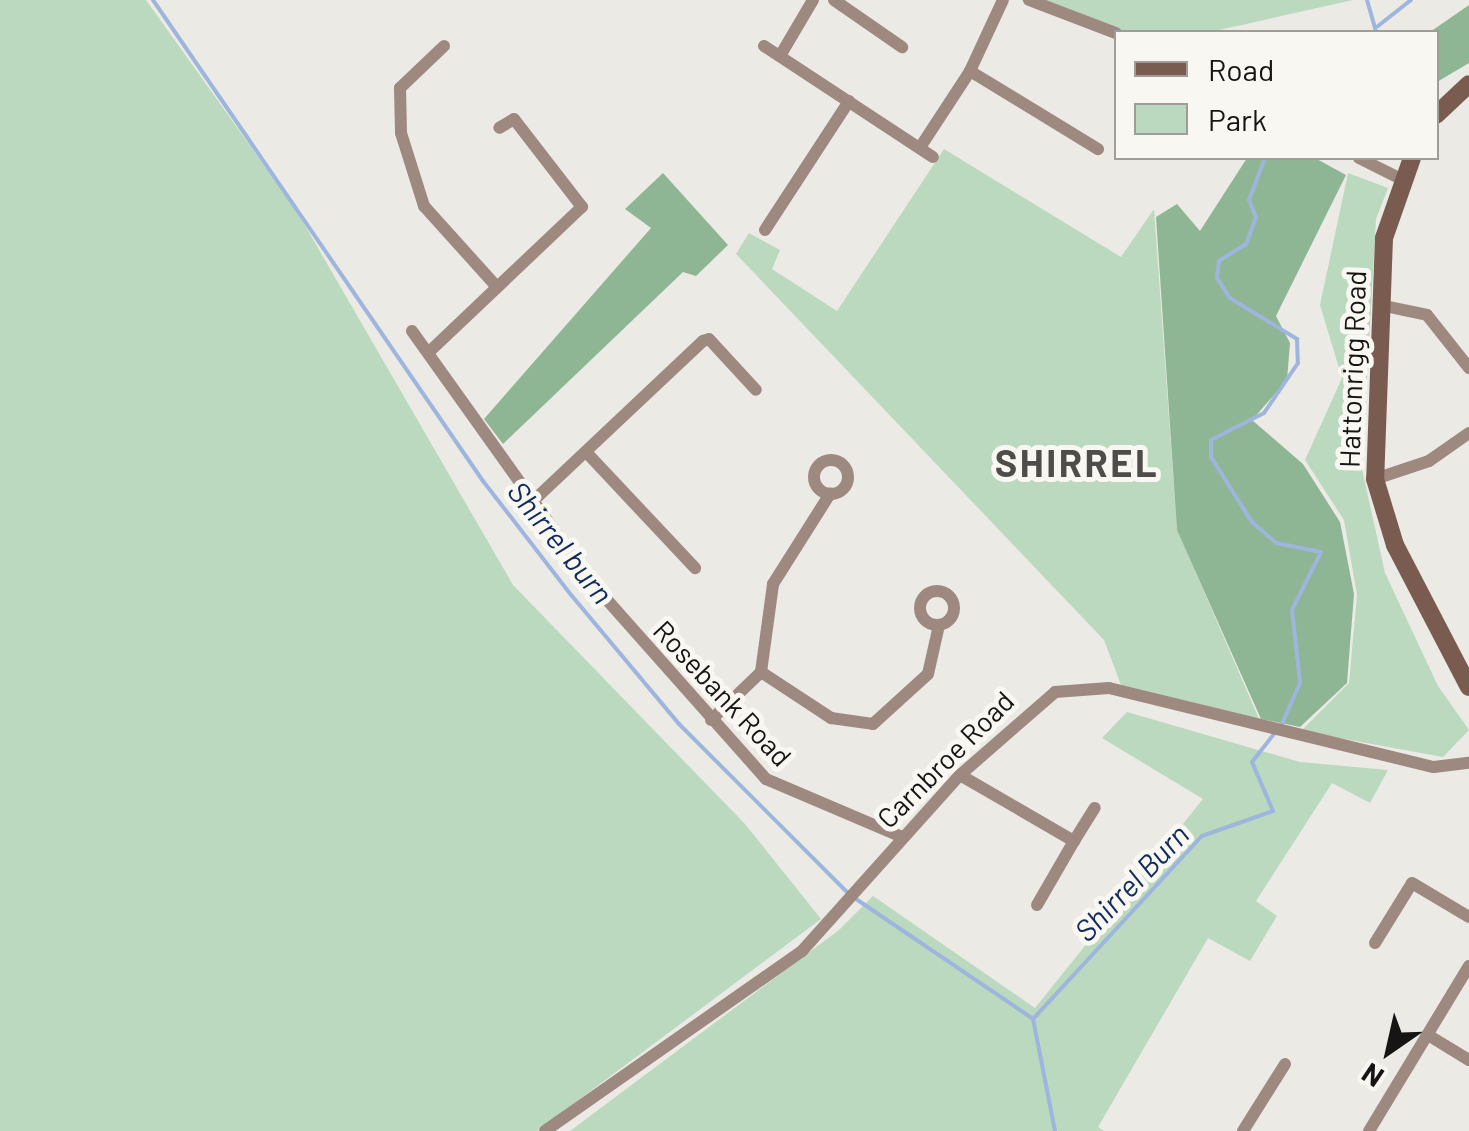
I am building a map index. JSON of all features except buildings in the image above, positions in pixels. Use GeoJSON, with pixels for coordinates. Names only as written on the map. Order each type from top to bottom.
{"type":"FeatureCollection","features":[{"type":"Feature","properties":{"kind":"street"},"geometry":{"type":"LineString","coordinates":[[780,56],[814,0]]}},
{"type":"Feature","properties":{"kind":"street"},"geometry":{"type":"LineString","coordinates":[[834,0],[902,46]]}},
{"type":"Feature","properties":{"kind":"street"},"geometry":{"type":"LineString","coordinates":[[920,146],[970,71],[1003,0]]}},
{"type":"Feature","properties":{"kind":"street"},"geometry":{"type":"LineString","coordinates":[[1029,0],[1114,32]]}},
{"type":"Feature","properties":{"kind":"street"},"geometry":{"type":"LineString","coordinates":[[444,46],[400,88],[401,133],[424,206],[497,288]]}},
{"type":"Feature","properties":{"kind":"street"},"geometry":{"type":"LineString","coordinates":[[764,46],[933,157]]}},
{"type":"Feature","properties":{"kind":"street"},"geometry":{"type":"LineString","coordinates":[[970,71],[1098,149]]}},
{"type":"Feature","properties":{"kind":"street"},"geometry":{"type":"LineString","coordinates":[[1439,113],[1469,84]]}},
{"type":"Feature","properties":{"kind":"street"},"geometry":{"type":"LineString","coordinates":[[765,230],[850,101]]}},
{"type":"Feature","properties":{"kind":"street"},"geometry":{"type":"LineString","coordinates":[[429,352],[584,201],[514,119],[499,128]]}},
{"type":"Feature","properties":{"kind":"street"},"geometry":{"type":"LineString","coordinates":[[1363,160],[1403,180]]}},
{"type":"Feature","properties":{"kind":"street","name":"Hattonrigg Road"},"geometry":{"type":"LineString","coordinates":[[1411,160],[1384,238],[1376,479],[1395,545],[1467,677]]}},
{"type":"Feature","properties":{"kind":"street"},"geometry":{"type":"LineString","coordinates":[[1380,305],[1427,314],[1469,368]]}},
{"type":"Feature","properties":{"kind":"street","name":"Rosebank Road"},"geometry":{"type":"LineString","coordinates":[[412,331],[532,502],[648,652],[711,720],[777,787],[902,837]]}},
{"type":"Feature","properties":{"kind":"street"},"geometry":{"type":"LineString","coordinates":[[532,502],[709,338],[756,390]]}},
{"type":"Feature","properties":{"kind":"street"},"geometry":{"type":"LineString","coordinates":[[1376,479],[1429,462],[1469,433]]}},
{"type":"Feature","properties":{"kind":"street"},"geometry":{"type":"LineString","coordinates":[[587,453],[695,568]]}},
{"type":"Feature","properties":{"kind":"street"},"geometry":{"type":"LineString","coordinates":[[711,720],[761,672],[773,584],[830,494]]}},
{"type":"Feature","properties":{"kind":"street"},"geometry":{"type":"LineString","coordinates":[[761,672],[831,718],[873,724],[928,674],[939,625]]}},
{"type":"Feature","properties":{"kind":"street","name":"Carnbroe Road"},"geometry":{"type":"LineString","coordinates":[[545,1131],[802,951],[846,906],[902,837],[1024,712],[1070,690],[1139,693],[1290,735],[1434,767],[1469,763]]}},
{"type":"Feature","properties":{"kind":"street"},"geometry":{"type":"LineString","coordinates":[[960,775],[1074,840]]}},
{"type":"Feature","properties":{"kind":"street"},"geometry":{"type":"LineString","coordinates":[[1038,904],[1095,808]]}},
{"type":"Feature","properties":{"kind":"street"},"geometry":{"type":"LineString","coordinates":[[1375,943],[1412,883],[1469,917]]}},
{"type":"Feature","properties":{"kind":"street"},"geometry":{"type":"LineString","coordinates":[[1369,1131],[1469,966]]}},
{"type":"Feature","properties":{"kind":"street"},"geometry":{"type":"LineString","coordinates":[[1428,1036],[1469,1060]]}},
{"type":"Feature","properties":{"kind":"street"},"geometry":{"type":"LineString","coordinates":[[1243,1131],[1285,1064]]}},
{"type":"Feature","properties":{"kind":"green space"},"geometry":{"type":"Polygon","coordinates":[[[0,0],[146,0],[296,210],[513,585],[745,824],[821,919],[537,1131],[0,1131],[0,0]]]}},
{"type":"Feature","properties":{"kind":"green space"},"geometry":{"type":"Polygon","coordinates":[[[1021,0],[1353,0],[1219,30],[1114,30],[1114,37],[1021,0]]]}},
{"type":"Feature","properties":{"kind":"green space"},"geometry":{"type":"Polygon","coordinates":[[[1469,5],[1469,63],[1439,81],[1439,30],[1433,30],[1469,5]]]}},
{"type":"Feature","properties":{"kind":"green space"},"geometry":{"type":"Polygon","coordinates":[[[944,149],[1121,257],[1154,209],[1177,529],[1259,719],[1121,685],[1104,640],[736,254],[749,233],[780,250],[772,269],[837,311],[944,149]]]}},
{"type":"Feature","properties":{"kind":"green space"},"geometry":{"type":"Polygon","coordinates":[[[1246,160],[1319,160],[1346,175],[1276,316],[1290,343],[1287,380],[1252,420],[1303,464],[1340,522],[1354,594],[1347,683],[1300,727],[1261,719],[1177,530],[1156,217],[1177,204],[1200,231],[1246,160]]]}},
{"type":"Feature","properties":{"kind":"green space"},"geometry":{"type":"Polygon","coordinates":[[[663,173],[728,245],[696,276],[683,272],[503,444],[484,419],[651,228],[625,209],[663,173]]]}},
{"type":"Feature","properties":{"kind":"green space"},"geometry":{"type":"Polygon","coordinates":[[[1348,173],[1388,188],[1376,219],[1362,469],[1385,573],[1438,686],[1469,730],[1443,757],[1301,731],[1349,683],[1357,595],[1344,520],[1305,460],[1342,378],[1320,305],[1348,173]]]}},
{"type":"Feature","properties":{"kind":"green space"},"geometry":{"type":"Polygon","coordinates":[[[1127,712],[1300,762],[1388,770],[1370,803],[1332,783],[1256,901],[1277,916],[1250,961],[1208,938],[1098,1127],[1104,1131],[570,1131],[839,930],[873,896],[1035,1008],[1203,799],[1102,738],[1127,712]]]}},
{"type":"Feature","properties":{"kind":"waterway","name":"Shirrel burn"},"geometry":{"type":"LineString","coordinates":[[153,0],[483,481],[572,596],[679,724],[848,893]]}},
{"type":"Feature","properties":{"kind":"waterway","name":"Shirrel Burn"},"geometry":{"type":"LineString","coordinates":[[1367,0],[1375,30]]}},
{"type":"Feature","properties":{"kind":"waterway"},"geometry":{"type":"LineString","coordinates":[[1378,26],[1411,0]]}},
{"type":"Feature","properties":{"kind":"waterway","name":"Shirrel Burn"},"geometry":{"type":"LineString","coordinates":[[1264,160],[1249,200],[1256,217],[1246,244],[1219,261],[1217,278],[1230,298],[1297,339],[1298,363],[1264,413],[1211,440],[1211,457],[1252,522],[1276,543],[1321,552],[1292,610],[1300,683],[1281,726]]}},
{"type":"Feature","properties":{"kind":"waterway","name":"Shirrel Burn"},"geometry":{"type":"LineString","coordinates":[[1055,1131],[1033,1019],[1202,836],[1273,811],[1252,762],[1275,733]]}},
{"type":"Feature","properties":{"kind":"waterway"},"geometry":{"type":"LineString","coordinates":[[856,899],[1033,1019]]}},
{"type":"Feature","properties":{"kind":"district","name":"SHIRREL"},"geometry":{"type":"Point","coordinates":[1077,463]}}]}
